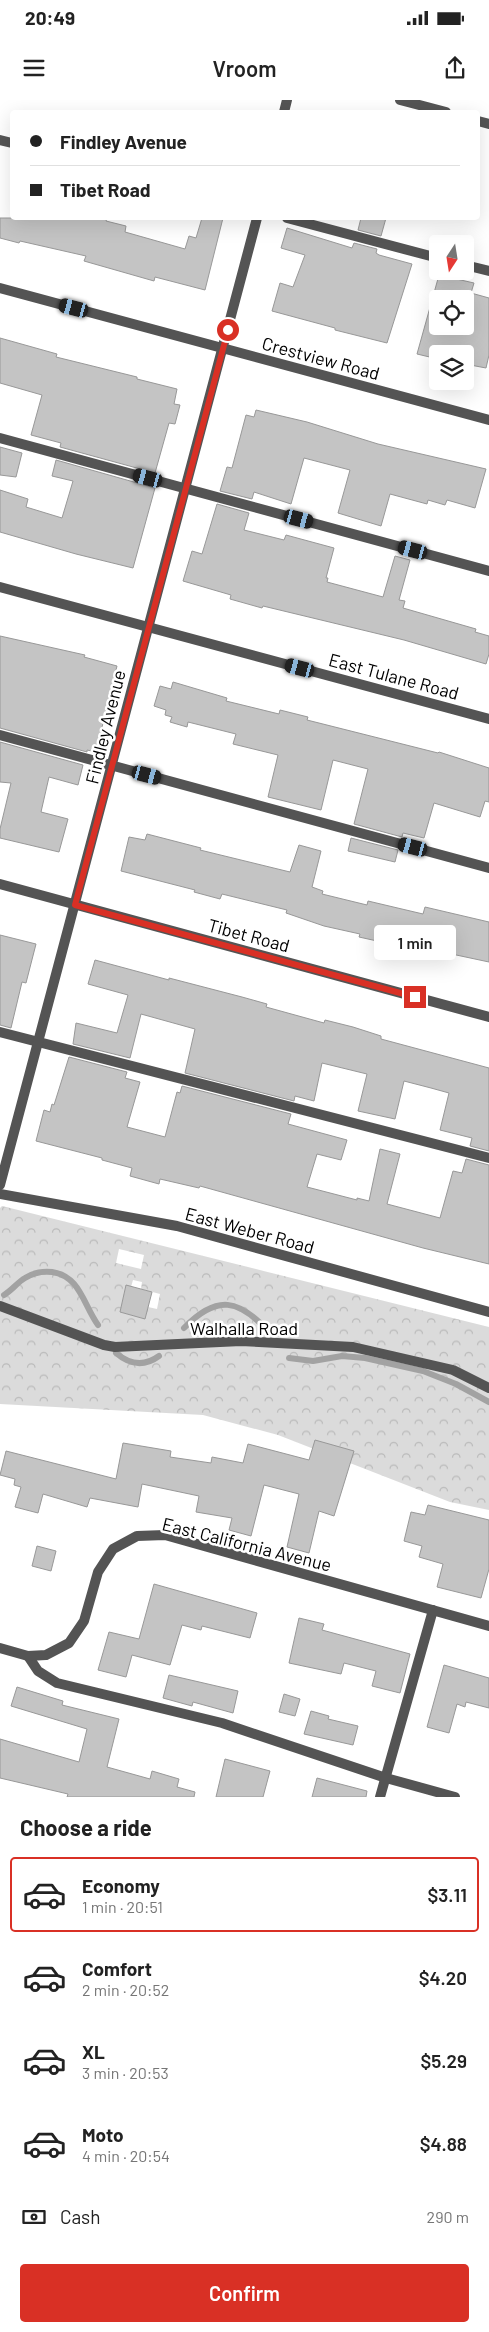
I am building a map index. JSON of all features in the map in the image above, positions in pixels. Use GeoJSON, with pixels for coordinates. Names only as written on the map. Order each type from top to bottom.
{"type":"FeatureCollection","features":[{"type":"Feature","properties":{"kind":"street"},"geometry":{"type":"LineString","coordinates":[[400,100],[438,110]]}},
{"type":"Feature","properties":{"kind":"street","name":"Findley Avenue"},"geometry":{"type":"LineString","coordinates":[[0,1185],[256,220]]}},
{"type":"Feature","properties":{"kind":"street"},"geometry":{"type":"LineString","coordinates":[[295,220],[429,256]]}},
{"type":"Feature","properties":{"kind":"street"},"geometry":{"type":"LineString","coordinates":[[474,267],[489,271]]}},
{"type":"Feature","properties":{"kind":"street","name":"Crestview Road"},"geometry":{"type":"LineString","coordinates":[[0,288],[489,420]]}},
{"type":"Feature","properties":{"kind":"street"},"geometry":{"type":"LineString","coordinates":[[0,438],[489,571]]}},
{"type":"Feature","properties":{"kind":"street","name":"East Tulane Road"},"geometry":{"type":"LineString","coordinates":[[0,587],[489,719]]}},
{"type":"Feature","properties":{"kind":"street"},"geometry":{"type":"LineString","coordinates":[[0,736],[489,868]]}},
{"type":"Feature","properties":{"kind":"street","name":"Tibet Road"},"geometry":{"type":"LineString","coordinates":[[0,884],[489,1017]]}},
{"type":"Feature","properties":{"kind":"street"},"geometry":{"type":"LineString","coordinates":[[0,1032],[489,1158]]}},
{"type":"Feature","properties":{"kind":"street","name":"East Weber Road"},"geometry":{"type":"LineString","coordinates":[[0,1194],[177,1226],[489,1312]]}},
{"type":"Feature","properties":{"kind":"street","name":"Walhalla Road"},"geometry":{"type":"LineString","coordinates":[[0,1306],[104,1345],[116,1347],[242,1341],[353,1346],[453,1370],[489,1388]]}},
{"type":"Feature","properties":{"kind":"street","name":"East California Avenue"},"geometry":{"type":"LineString","coordinates":[[0,1648],[28,1656],[46,1655],[69,1643],[84,1621],[98,1572],[113,1549],[137,1536],[165,1536],[489,1626]]}},
{"type":"Feature","properties":{"kind":"street"},"geometry":{"type":"LineString","coordinates":[[380,1797],[433,1610]]}},
{"type":"Feature","properties":{"kind":"street"},"geometry":{"type":"LineString","coordinates":[[28,1656],[38,1671],[57,1683],[222,1723],[386,1778],[454,1797]]}},
{"type":"Feature","properties":{"kind":"green space"},"geometry":{"type":"Polygon","coordinates":[[[2,1206],[489,1327],[489,1510],[450,1502],[278,1435],[203,1415],[0,1404],[0,1208],[2,1206]],[[119,1249],[116,1263],[141,1269],[144,1255],[119,1249]],[[133,1280],[131,1287],[126,1286],[120,1312],[145,1319],[148,1307],[157,1309],[160,1294],[141,1289],[142,1282],[133,1280]]]}},
{"type":"Feature","properties":{"kind":"building"},"geometry":{"type":"Polygon","coordinates":[[[0,218],[10,218],[10,220],[106,220],[126,226],[125,232],[185,249],[189,236],[196,238],[201,220],[222,220],[205,290],[155,277],[154,281],[84,261],[86,256],[0,238],[0,218]]]}},
{"type":"Feature","properties":{"kind":"building"},"geometry":{"type":"Polygon","coordinates":[[[360,220],[385,220],[381,236],[358,230],[360,220]]]}},
{"type":"Feature","properties":{"kind":"building"},"geometry":{"type":"Polygon","coordinates":[[[287,228],[352,248],[354,243],[377,249],[376,253],[379,255],[412,264],[387,343],[272,311],[280,283],[293,287],[305,255],[281,248],[287,228]]]}},
{"type":"Feature","properties":{"kind":"building"},"geometry":{"type":"Polygon","coordinates":[[[438,280],[461,280],[474,283],[472,290],[435,290],[438,280]]]}},
{"type":"Feature","properties":{"kind":"building"},"geometry":{"type":"Polygon","coordinates":[[[474,294],[489,298],[489,355],[486,368],[474,366],[474,345],[429,345],[429,357],[417,354],[429,311],[429,335],[474,335],[474,294]]]}},
{"type":"Feature","properties":{"kind":"building"},"geometry":{"type":"Polygon","coordinates":[[[0,338],[57,354],[56,357],[177,389],[174,404],[180,405],[175,424],[169,423],[155,473],[60,447],[61,443],[31,435],[42,395],[0,383],[0,338]]]}},
{"type":"Feature","properties":{"kind":"building"},"geometry":{"type":"Polygon","coordinates":[[[256,410],[307,422],[378,444],[486,469],[475,508],[447,500],[445,505],[428,500],[427,504],[390,494],[381,526],[338,513],[350,470],[304,458],[291,504],[254,492],[252,499],[220,491],[227,467],[232,468],[246,415],[254,417],[256,410]]]}},
{"type":"Feature","properties":{"kind":"building"},"geometry":{"type":"Polygon","coordinates":[[[0,447],[22,453],[16,477],[0,475],[0,447]]]}},
{"type":"Feature","properties":{"kind":"building"},"geometry":{"type":"Polygon","coordinates":[[[56,460],[155,488],[133,568],[0,532],[0,490],[28,499],[26,507],[62,518],[73,481],[52,476],[56,460]]]}},
{"type":"Feature","properties":{"kind":"building"},"geometry":{"type":"Polygon","coordinates":[[[217,504],[249,513],[244,530],[284,540],[286,535],[334,548],[326,578],[328,578],[327,582],[383,597],[395,556],[410,560],[399,600],[405,601],[403,608],[476,629],[475,632],[489,636],[489,654],[486,664],[404,640],[263,606],[262,608],[230,599],[231,595],[183,581],[192,551],[202,554],[217,504]]]}},
{"type":"Feature","properties":{"kind":"building"},"geometry":{"type":"Polygon","coordinates":[[[0,636],[85,655],[84,657],[117,666],[96,752],[87,750],[87,752],[0,728],[0,636]]]}},
{"type":"Feature","properties":{"kind":"building"},"geometry":{"type":"Polygon","coordinates":[[[173,682],[227,698],[226,701],[279,714],[280,710],[308,717],[307,720],[439,752],[489,768],[489,802],[485,801],[480,817],[434,803],[424,838],[403,833],[402,837],[354,824],[368,769],[333,760],[321,810],[268,797],[278,755],[233,744],[236,734],[188,722],[187,727],[170,722],[172,717],[165,715],[166,710],[154,706],[160,686],[171,689],[173,682]]]}},
{"type":"Feature","properties":{"kind":"building"},"geometry":{"type":"Polygon","coordinates":[[[0,742],[83,765],[78,785],[49,777],[41,812],[68,819],[59,852],[0,838],[0,829],[11,783],[0,782],[0,742]]]}},
{"type":"Feature","properties":{"kind":"building"},"geometry":{"type":"Polygon","coordinates":[[[147,834],[201,848],[200,850],[290,872],[299,845],[321,851],[312,887],[323,891],[322,894],[367,905],[368,901],[423,914],[425,907],[489,922],[489,962],[386,940],[386,943],[359,937],[360,934],[324,926],[286,913],[287,910],[222,894],[220,899],[194,892],[195,890],[121,871],[129,837],[145,840],[147,834]]]}},
{"type":"Feature","properties":{"kind":"building"},"geometry":{"type":"Polygon","coordinates":[[[351,838],[398,850],[395,862],[348,851],[351,838]]]}},
{"type":"Feature","properties":{"kind":"building"},"geometry":{"type":"Polygon","coordinates":[[[0,935],[36,944],[26,983],[22,982],[11,1028],[0,1025],[0,935]]]}},
{"type":"Feature","properties":{"kind":"building"},"geometry":{"type":"Polygon","coordinates":[[[95,960],[242,997],[267,1004],[266,1007],[324,1023],[325,1020],[353,1027],[381,1036],[381,1039],[489,1068],[489,1151],[470,1146],[472,1138],[440,1130],[449,1093],[404,1081],[395,1119],[358,1111],[367,1074],[322,1063],[314,1101],[295,1096],[294,1101],[185,1073],[195,1029],[141,1014],[130,1058],[73,1044],[76,1023],[117,1033],[128,995],[88,984],[95,960]]]}},
{"type":"Feature","properties":{"kind":"building"},"geometry":{"type":"Polygon","coordinates":[[[69,1057],[127,1072],[125,1078],[140,1082],[127,1127],[165,1137],[177,1092],[180,1093],[182,1086],[291,1114],[288,1124],[347,1140],[341,1160],[317,1154],[307,1187],[357,1200],[357,1198],[369,1201],[380,1149],[400,1154],[387,1204],[440,1218],[453,1171],[462,1173],[466,1159],[489,1165],[489,1264],[423,1248],[200,1186],[199,1188],[160,1179],[159,1184],[130,1176],[132,1168],[102,1160],[102,1158],[36,1141],[44,1110],[50,1112],[52,1104],[54,1105],[69,1057]]]}},
{"type":"Feature","properties":{"kind":"building"},"geometry":{"type":"Polygon","coordinates":[[[126,1285],[152,1292],[145,1319],[120,1312],[126,1285]]]}},
{"type":"Feature","properties":{"kind":"building"},"geometry":{"type":"Polygon","coordinates":[[[315,1440],[354,1451],[334,1516],[319,1511],[309,1553],[287,1547],[299,1494],[264,1485],[251,1536],[229,1530],[232,1518],[196,1512],[199,1496],[142,1484],[138,1507],[90,1498],[87,1507],[43,1494],[38,1513],[15,1507],[21,1487],[14,1485],[15,1479],[0,1475],[6,1451],[116,1479],[123,1443],[171,1451],[170,1457],[211,1463],[212,1457],[243,1463],[248,1444],[309,1460],[315,1440]]]}},
{"type":"Feature","properties":{"kind":"building"},"geometry":{"type":"Polygon","coordinates":[[[428,1505],[489,1520],[489,1569],[481,1598],[437,1587],[443,1564],[419,1557],[422,1546],[404,1541],[411,1512],[425,1515],[428,1505]]]}},
{"type":"Feature","properties":{"kind":"building"},"geometry":{"type":"Polygon","coordinates":[[[37,1546],[56,1551],[51,1571],[32,1566],[37,1546]]]}},
{"type":"Feature","properties":{"kind":"building"},"geometry":{"type":"Polygon","coordinates":[[[154,1584],[257,1613],[250,1638],[202,1626],[201,1630],[182,1625],[170,1665],[132,1655],[126,1677],[98,1670],[109,1632],[139,1639],[154,1584]]]}},
{"type":"Feature","properties":{"kind":"building"},"geometry":{"type":"Polygon","coordinates":[[[299,1618],[324,1624],[322,1630],[410,1654],[400,1693],[372,1686],[376,1671],[344,1663],[341,1674],[289,1663],[299,1618]]]}},
{"type":"Feature","properties":{"kind":"building"},"geometry":{"type":"Polygon","coordinates":[[[444,1665],[489,1678],[489,1708],[466,1702],[465,1707],[457,1704],[449,1733],[427,1727],[444,1665]]]}},
{"type":"Feature","properties":{"kind":"building"},"geometry":{"type":"Polygon","coordinates":[[[169,1675],[238,1691],[233,1713],[193,1702],[192,1706],[163,1698],[169,1675]]]}},
{"type":"Feature","properties":{"kind":"building"},"geometry":{"type":"Polygon","coordinates":[[[17,1687],[63,1701],[62,1705],[119,1719],[107,1767],[150,1779],[152,1771],[179,1779],[177,1787],[195,1792],[194,1797],[67,1797],[68,1794],[0,1778],[0,1739],[79,1762],[87,1729],[11,1706],[17,1687]]]}},
{"type":"Feature","properties":{"kind":"building"},"geometry":{"type":"Polygon","coordinates":[[[284,1694],[300,1699],[295,1716],[279,1712],[284,1694]]]}},
{"type":"Feature","properties":{"kind":"building"},"geometry":{"type":"Polygon","coordinates":[[[311,1711],[329,1716],[328,1719],[358,1726],[353,1745],[304,1734],[311,1711]]]}},
{"type":"Feature","properties":{"kind":"building"},"geometry":{"type":"Polygon","coordinates":[[[225,1759],[270,1771],[263,1797],[216,1797],[225,1759]]]}},
{"type":"Feature","properties":{"kind":"building"},"geometry":{"type":"Polygon","coordinates":[[[317,1778],[367,1791],[366,1797],[312,1797],[317,1778]]]}},
{"type":"Feature","properties":{"kind":"waterway"},"geometry":{"type":"LineString","coordinates":[[4,1295],[31,1275],[52,1272],[69,1279],[75,1285],[98,1325]]}},
{"type":"Feature","properties":{"kind":"waterway"},"geometry":{"type":"LineString","coordinates":[[184,1328],[207,1310],[217,1306],[228,1305],[238,1307],[248,1313],[269,1332]]}},
{"type":"Feature","properties":{"kind":"waterway"},"geometry":{"type":"LineString","coordinates":[[116,1353],[127,1360],[137,1363],[148,1362],[159,1356]]}},
{"type":"Feature","properties":{"kind":"waterway"},"geometry":{"type":"LineString","coordinates":[[289,1358],[313,1361],[342,1356],[365,1358],[423,1371],[456,1384],[489,1402]]}},
{"type":"Feature","properties":{"kind":"route"},"geometry":{"type":"LineString","coordinates":[[228,330],[75,905],[415,997]]}}]}
